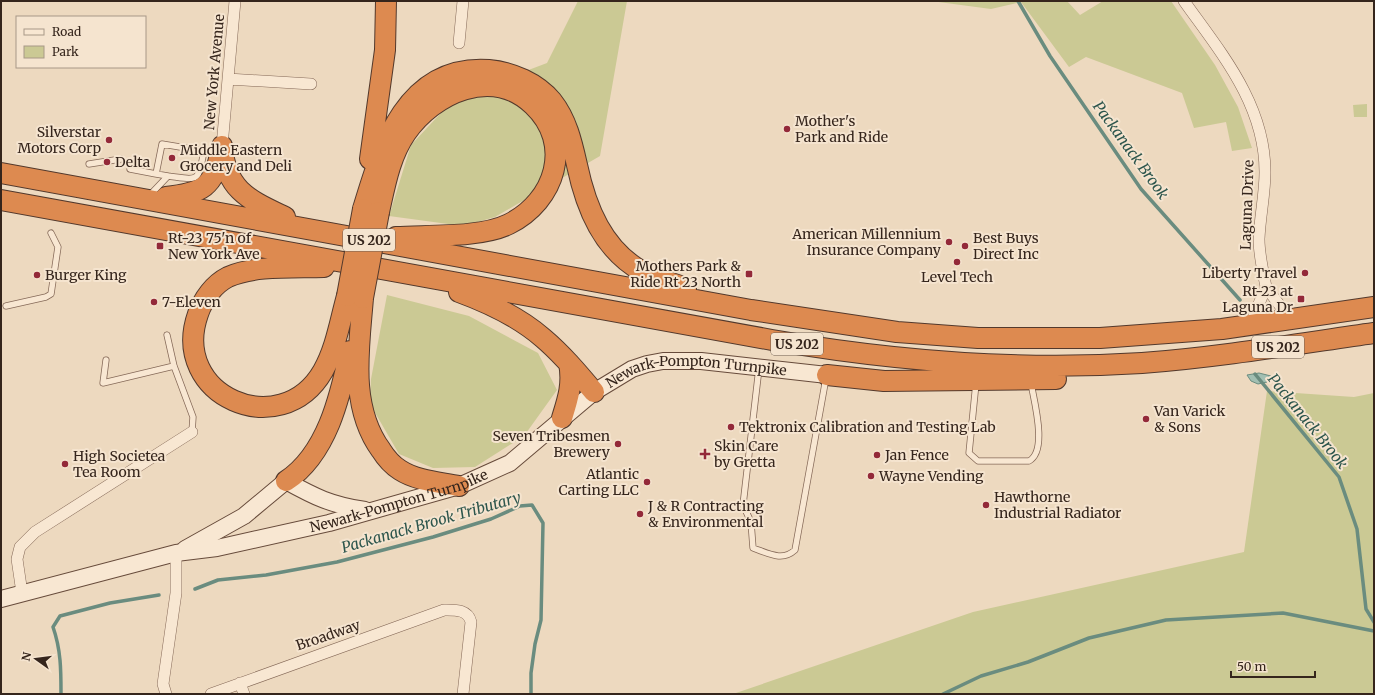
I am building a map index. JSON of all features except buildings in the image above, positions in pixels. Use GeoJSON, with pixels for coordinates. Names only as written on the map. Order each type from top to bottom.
{"type":"FeatureCollection","features":[{"type":"Feature","properties":{"kind":"highway"},"geometry":{"type":"LineString","coordinates":[[371,210],[385,50],[386,1]]}},
{"type":"Feature","properties":{"kind":"highway"},"geometry":{"type":"LineString","coordinates":[[286,481],[300,472],[313,454],[333,414],[341,393],[355,297],[384,145],[397,120],[414,99],[432,83],[454,74],[484,70],[504,72],[536,87],[548,97],[558,110],[569,132],[588,205],[597,226],[612,246],[630,264],[644,272],[736,307]]}},
{"type":"Feature","properties":{"kind":"highway"},"geometry":{"type":"LineString","coordinates":[[366,239],[477,233],[509,224],[534,206],[543,197],[553,177],[555,147],[549,128],[533,104],[514,92],[502,88],[478,87],[454,92],[442,97],[424,111],[406,134],[371,210]]}},
{"type":"Feature","properties":{"kind":"highway"},"geometry":{"type":"LineString","coordinates":[[146,199],[181,195],[200,190],[213,176],[213,149]]}},
{"type":"Feature","properties":{"kind":"highway"},"geometry":{"type":"LineString","coordinates":[[213,149],[223,159],[227,172],[234,184],[244,194],[256,204],[309,229]]}},
{"type":"Feature","properties":{"kind":"highway","name":"US 202"},"geometry":{"type":"LineString","coordinates":[[1,173],[736,307],[866,328],[978,338],[1100,338],[1181,333],[1250,325],[1374,307]]}},
{"type":"Feature","properties":{"kind":"highway","name":"US 202"},"geometry":{"type":"LineString","coordinates":[[1,200],[813,347],[895,358],[977,364],[1046,366],[1107,364],[1183,359],[1374,333]]}},
{"type":"Feature","properties":{"kind":"highway"},"geometry":{"type":"LineString","coordinates":[[355,297],[322,372],[312,384],[295,399],[277,406],[267,407],[237,403],[227,399],[208,382],[196,362],[193,332],[201,304],[216,287],[229,277],[256,270],[362,266]]}},
{"type":"Feature","properties":{"kind":"highway"},"geometry":{"type":"LineString","coordinates":[[416,275],[484,301],[516,318],[543,337],[569,363],[594,392]]}},
{"type":"Feature","properties":{"kind":"highway"},"geometry":{"type":"LineString","coordinates":[[355,297],[360,392],[364,418],[372,439],[385,457],[400,470],[419,478],[459,486]]}},
{"type":"Feature","properties":{"kind":"highway"},"geometry":{"type":"LineString","coordinates":[[827,375],[884,381],[1030,380],[1101,376],[1141,370],[1183,359]]}},
{"type":"Feature","properties":{"kind":"highway"},"geometry":{"type":"LineString","coordinates":[[562,418],[569,396],[572,378],[569,363]]}},
{"type":"Feature","properties":{"kind":"main road","name":"Newark-Pompton Turnpike"},"geometry":{"type":"LineString","coordinates":[[1,599],[176,553],[218,548],[329,523],[368,510],[459,486],[510,463],[594,392],[632,369],[663,361],[701,361],[827,375]]}},
{"type":"Feature","properties":{"kind":"main road"},"geometry":{"type":"LineString","coordinates":[[286,481],[320,499],[339,506],[368,510]]}},
{"type":"Feature","properties":{"kind":"main road","name":"Newark-Pompton Turnpike"},"geometry":{"type":"LineString","coordinates":[[176,553],[244,516],[286,481]]}},
{"type":"Feature","properties":{"kind":"street","name":"New York Avenue"},"geometry":{"type":"LineString","coordinates":[[213,149],[228,79],[235,1]]}},
{"type":"Feature","properties":{"kind":"street"},"geometry":{"type":"LineString","coordinates":[[459,43],[463,1]]}},
{"type":"Feature","properties":{"kind":"street","name":"Laguna Drive"},"geometry":{"type":"LineString","coordinates":[[1184,1],[1235,73],[1247,94],[1256,115],[1264,151],[1265,172],[1259,239],[1266,287],[1290,319]]}},
{"type":"Feature","properties":{"kind":"street"},"geometry":{"type":"LineString","coordinates":[[228,79],[310,84]]}},
{"type":"Feature","properties":{"kind":"street"},"geometry":{"type":"LineString","coordinates":[[1250,325],[1266,287]]}},
{"type":"Feature","properties":{"kind":"street"},"geometry":{"type":"LineString","coordinates":[[22,593],[17,559],[20,547],[35,532],[192,432]]}},
{"type":"Feature","properties":{"kind":"street"},"geometry":{"type":"LineString","coordinates":[[166,694],[163,684],[176,593],[176,553]]}},
{"type":"Feature","properties":{"kind":"street","name":"Broadway"},"geometry":{"type":"LineString","coordinates":[[211,694],[444,610],[456,610],[466,613],[470,617],[471,622],[463,694]]}},
{"type":"Feature","properties":{"kind":"street"},"geometry":{"type":"LineString","coordinates":[[240,683],[244,694]]}},
{"type":"Feature","properties":{"kind":"lane"},"geometry":{"type":"LineString","coordinates":[[130,169],[156,174],[192,180],[200,173],[213,149],[162,144],[156,174]]}},
{"type":"Feature","properties":{"kind":"lane"},"geometry":{"type":"LineString","coordinates":[[89,164],[121,159]]}},
{"type":"Feature","properties":{"kind":"lane"},"geometry":{"type":"LineString","coordinates":[[146,199],[168,176]]}},
{"type":"Feature","properties":{"kind":"lane"},"geometry":{"type":"LineString","coordinates":[[6,306],[46,297],[51,294],[58,247],[51,233]]}},
{"type":"Feature","properties":{"kind":"lane"},"geometry":{"type":"LineString","coordinates":[[167,335],[174,366],[193,417],[192,432]]}},
{"type":"Feature","properties":{"kind":"lane"},"geometry":{"type":"LineString","coordinates":[[106,360],[103,383],[174,366]]}},
{"type":"Feature","properties":{"kind":"lane"},"geometry":{"type":"LineString","coordinates":[[759,368],[743,505],[751,522],[750,539],[753,548],[781,557],[788,556],[795,550],[827,375]]}},
{"type":"Feature","properties":{"kind":"lane"},"geometry":{"type":"LineString","coordinates":[[976,381],[969,453],[978,461],[1029,461],[1038,453],[1039,433],[1030,380]]}},
{"type":"Feature","properties":{"kind":"green space"},"geometry":{"type":"Polygon","coordinates":[[[578,1],[627,1],[600,156],[495,217],[463,226],[389,216],[411,145],[455,98],[547,63],[578,1]]]}},
{"type":"Feature","properties":{"kind":"green space"},"geometry":{"type":"Polygon","coordinates":[[[931,1],[1067,1],[1080,15],[1103,1],[1171,1],[1215,65],[1238,107],[1252,148],[1232,151],[1226,122],[1194,128],[1182,93],[1086,57],[1069,67],[1021,2],[991,9],[931,1]]]}},
{"type":"Feature","properties":{"kind":"green space"},"geometry":{"type":"Polygon","coordinates":[[[1367,104],[1367,117],[1354,117],[1353,105],[1367,104]]]}},
{"type":"Feature","properties":{"kind":"green space"},"geometry":{"type":"Polygon","coordinates":[[[387,295],[469,316],[538,353],[557,390],[524,436],[475,467],[433,468],[399,454],[370,404],[371,379],[387,295]]]}},
{"type":"Feature","properties":{"kind":"green space"},"geometry":{"type":"Polygon","coordinates":[[[1267,391],[1354,397],[1374,393],[1374,694],[733,694],[973,612],[1244,552],[1267,391]]]}},
{"type":"Feature","properties":{"kind":"shaded area"},"geometry":{"type":"Polygon","coordinates":[[[1259,373],[1271,376],[1267,382],[1258,384],[1251,381],[1247,375],[1259,373]]]}},
{"type":"Feature","properties":{"kind":"waterway","name":"Packanack Brook"},"geometry":{"type":"LineString","coordinates":[[1018,1],[1050,56],[1141,189],[1240,300]]}},
{"type":"Feature","properties":{"kind":"waterway","name":"Packanack Brook"},"geometry":{"type":"LineString","coordinates":[[1255,374],[1339,477],[1357,529],[1366,609],[1374,622]]}},
{"type":"Feature","properties":{"kind":"waterway","name":"Packanack Brook Tributary"},"geometry":{"type":"LineString","coordinates":[[195,589],[218,580],[266,575],[337,562],[433,537],[491,519],[520,506],[532,505],[543,523],[541,620],[535,644],[531,673],[531,694]]}},
{"type":"Feature","properties":{"kind":"waterway","name":"Packanack Brook Tributary"},"geometry":{"type":"LineString","coordinates":[[61,694],[61,668],[56,635],[53,627],[60,616],[110,603],[159,595]]}},
{"type":"Feature","properties":{"kind":"waterway","name":"Packanack Brook Tributary"},"geometry":{"type":"LineString","coordinates":[[943,694],[981,676],[1028,662],[1089,638],[1166,620],[1283,613],[1374,631]]}},
{"type":"Feature","properties":{"kind":"place","name":"Mother's Park and Ride"},"geometry":{"type":"Point","coordinates":[787,129]}},
{"type":"Feature","properties":{"kind":"place","name":"Silverstar Motors Corp"},"geometry":{"type":"Point","coordinates":[109,140]}},
{"type":"Feature","properties":{"kind":"place","name":"Middle Eastern Grocery and Deli"},"geometry":{"type":"Point","coordinates":[172,158]}},
{"type":"Feature","properties":{"kind":"place","name":"Delta"},"geometry":{"type":"Point","coordinates":[107,162]}},
{"type":"Feature","properties":{"kind":"place","name":"American Millennium Insurance Company"},"geometry":{"type":"Point","coordinates":[949,242]}},
{"type":"Feature","properties":{"kind":"place","name":"Rt-23 75'n of New York Ave"},"geometry":{"type":"Point","coordinates":[160,246]}},
{"type":"Feature","properties":{"kind":"place","name":"Best Buys Direct Inc"},"geometry":{"type":"Point","coordinates":[965,246]}},
{"type":"Feature","properties":{"kind":"place","name":"Level Tech"},"geometry":{"type":"Point","coordinates":[957,262]}},
{"type":"Feature","properties":{"kind":"place","name":"Liberty Travel"},"geometry":{"type":"Point","coordinates":[1305,273]}},
{"type":"Feature","properties":{"kind":"place","name":"Mothers Park & Ride Rt 23 North"},"geometry":{"type":"Point","coordinates":[749,274]}},
{"type":"Feature","properties":{"kind":"place","name":"Burger King"},"geometry":{"type":"Point","coordinates":[37,275]}},
{"type":"Feature","properties":{"kind":"place","name":"Rt-23 at Laguna Dr"},"geometry":{"type":"Point","coordinates":[1301,299]}},
{"type":"Feature","properties":{"kind":"place","name":"7-Eleven"},"geometry":{"type":"Point","coordinates":[154,302]}},
{"type":"Feature","properties":{"kind":"place","name":"Van Varick & Sons"},"geometry":{"type":"Point","coordinates":[1146,419]}},
{"type":"Feature","properties":{"kind":"place","name":"Tektronix Calibration and Testing Lab"},"geometry":{"type":"Point","coordinates":[731,427]}},
{"type":"Feature","properties":{"kind":"place","name":"Seven Tribesmen Brewery"},"geometry":{"type":"Point","coordinates":[618,444]}},
{"type":"Feature","properties":{"kind":"place","name":"Skin Care by Gretta"},"geometry":{"type":"Point","coordinates":[705,454]}},
{"type":"Feature","properties":{"kind":"place","name":"Jan Fence"},"geometry":{"type":"Point","coordinates":[877,455]}},
{"type":"Feature","properties":{"kind":"place","name":"High Societea Tea Room"},"geometry":{"type":"Point","coordinates":[65,464]}},
{"type":"Feature","properties":{"kind":"place","name":"Wayne Vending"},"geometry":{"type":"Point","coordinates":[871,476]}},
{"type":"Feature","properties":{"kind":"place","name":"Atlantic Carting LLC"},"geometry":{"type":"Point","coordinates":[647,482]}},
{"type":"Feature","properties":{"kind":"place","name":"Hawthorne Industrial Radiator"},"geometry":{"type":"Point","coordinates":[986,505]}},
{"type":"Feature","properties":{"kind":"place","name":"J & R Contracting & Environmental"},"geometry":{"type":"Point","coordinates":[640,514]}}]}
